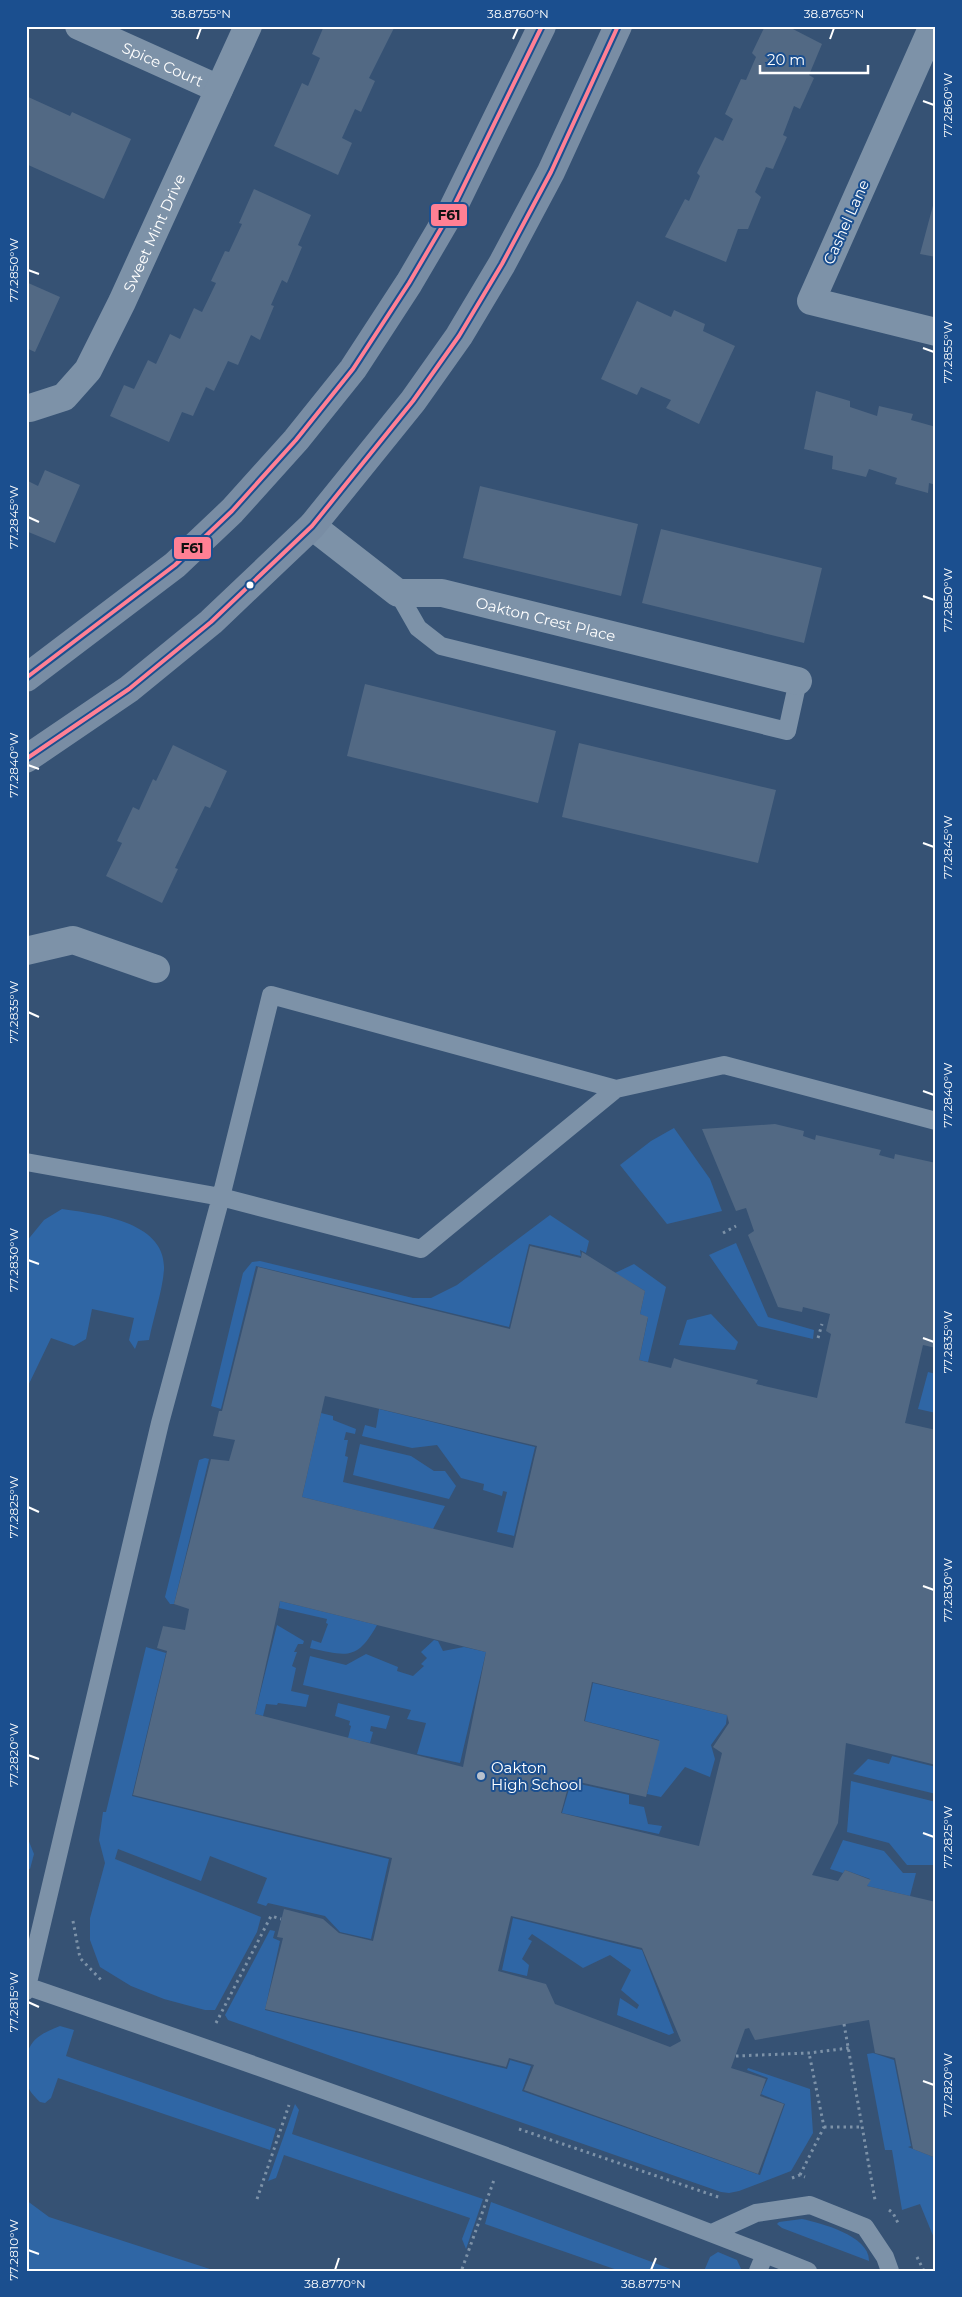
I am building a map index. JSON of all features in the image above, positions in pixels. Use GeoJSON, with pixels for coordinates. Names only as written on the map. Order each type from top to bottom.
{"type":"FeatureCollection","features":[{"type":"Feature","properties":{"kind":"main road"},"geometry":{"type":"LineString","coordinates":[[26,678],[175,565],[232,511],[296,440],[347,377],[409,283],[453,208],[542,26]]}},
{"type":"Feature","properties":{"kind":"main road"},"geometry":{"type":"LineString","coordinates":[[26,759],[129,689],[211,622],[312,526],[413,401],[459,336],[502,264],[551,172],[618,26]]}},
{"type":"Feature","properties":{"kind":"street","name":"Spice Court"},"geometry":{"type":"LineString","coordinates":[[79,26],[219,89]]}},
{"type":"Feature","properties":{"kind":"street","name":"Sweet Mint Drive"},"geometry":{"type":"LineString","coordinates":[[26,408],[64,397],[88,370],[122,302],[248,26]]}},
{"type":"Feature","properties":{"kind":"street","name":"Cashel Lane"},"geometry":{"type":"LineString","coordinates":[[933,26],[811,300],[936,332]]}},
{"type":"Feature","properties":{"kind":"street"},"geometry":{"type":"LineString","coordinates":[[312,526],[398,593]]}},
{"type":"Feature","properties":{"kind":"street","name":"Oakton Crest Place"},"geometry":{"type":"LineString","coordinates":[[398,593],[442,593],[798,681]]}},
{"type":"Feature","properties":{"kind":"street"},"geometry":{"type":"LineString","coordinates":[[26,951],[73,940],[156,969]]}},
{"type":"Feature","properties":{"kind":"lane"},"geometry":{"type":"LineString","coordinates":[[398,593],[418,628],[441,646],[787,730],[798,681]]}},
{"type":"Feature","properties":{"kind":"lane"},"geometry":{"type":"LineString","coordinates":[[616,1090],[271,995],[221,1197],[160,1423],[27,1988],[503,2154],[712,2232],[808,2271]]}},
{"type":"Feature","properties":{"kind":"lane"},"geometry":{"type":"LineString","coordinates":[[26,1162],[221,1197],[421,1249],[616,1090],[724,1065],[936,1121]]}},
{"type":"Feature","properties":{"kind":"lane"},"geometry":{"type":"LineString","coordinates":[[712,2232],[756,2213],[810,2206],[865,2227],[885,2257],[890,2271]]}},
{"type":"Feature","properties":{"kind":"lane"},"geometry":{"type":"LineString","coordinates":[[758,2271],[765,2254]]}},
{"type":"Feature","properties":{"kind":"path"},"geometry":{"type":"LineString","coordinates":[[723,1233],[736,1226]]}},
{"type":"Feature","properties":{"kind":"path"},"geometry":{"type":"LineString","coordinates":[[818,1338],[822,1324]]}},
{"type":"Feature","properties":{"kind":"path"},"geometry":{"type":"LineString","coordinates":[[74,1914],[72,1924],[80,1958],[103,1983],[112,1986]]}},
{"type":"Feature","properties":{"kind":"path"},"geometry":{"type":"LineString","coordinates":[[224,2027],[215,2024],[271,1916],[281,1919]]}},
{"type":"Feature","properties":{"kind":"path"},"geometry":{"type":"LineString","coordinates":[[844,2024],[875,2201]]}},
{"type":"Feature","properties":{"kind":"path"},"geometry":{"type":"LineString","coordinates":[[736,2056],[809,2053],[848,2048]]}},
{"type":"Feature","properties":{"kind":"path"},"geometry":{"type":"LineString","coordinates":[[800,2175],[824,2127],[809,2053]]}},
{"type":"Feature","properties":{"kind":"path"},"geometry":{"type":"LineString","coordinates":[[257,2199],[297,2081]]}},
{"type":"Feature","properties":{"kind":"path"},"geometry":{"type":"LineString","coordinates":[[462,2269],[514,2127],[721,2198],[730,2197]]}},
{"type":"Feature","properties":{"kind":"path"},"geometry":{"type":"LineString","coordinates":[[824,2127],[862,2127]]}},
{"type":"Feature","properties":{"kind":"path"},"geometry":{"type":"LineString","coordinates":[[783,2182],[800,2175],[809,2178]]}},
{"type":"Feature","properties":{"kind":"path"},"geometry":{"type":"LineString","coordinates":[[865,2198],[881,2205]]}},
{"type":"Feature","properties":{"kind":"path"},"geometry":{"type":"LineString","coordinates":[[887,2209],[893,2213],[902,2230]]}},
{"type":"Feature","properties":{"kind":"path"},"geometry":{"type":"LineString","coordinates":[[915,2254],[924,2271]]}},
{"type":"Feature","properties":{"kind":"shaded area"},"geometry":{"type":"Polygon","coordinates":[[[674,1128],[710,1179],[722,1211],[667,1224],[620,1165],[651,1141],[674,1128]]]}},
{"type":"Feature","properties":{"kind":"shaded area"},"geometry":{"type":"Polygon","coordinates":[[[62,1209],[110,1218],[142,1230],[154,1240],[162,1253],[164,1269],[162,1286],[149,1340],[138,1341],[135,1349],[129,1340],[134,1318],[92,1309],[86,1339],[74,1346],[51,1338],[26,1390],[26,1242],[44,1220],[62,1209]]]}},
{"type":"Feature","properties":{"kind":"shaded area"},"geometry":{"type":"Polygon","coordinates":[[[550,1215],[589,1241],[586,1253],[580,1250],[581,1256],[529,1244],[509,1327],[256,1266],[221,1409],[211,1406],[243,1273],[252,1262],[260,1261],[413,1298],[431,1298],[457,1285],[550,1215]]]}},
{"type":"Feature","properties":{"kind":"shaded area"},"geometry":{"type":"Polygon","coordinates":[[[736,1243],[768,1317],[814,1330],[813,1339],[758,1326],[709,1255],[736,1243]]]}},
{"type":"Feature","properties":{"kind":"shaded area"},"geometry":{"type":"Polygon","coordinates":[[[634,1264],[666,1287],[648,1362],[639,1360],[648,1318],[640,1314],[645,1291],[615,1273],[634,1264]]]}},
{"type":"Feature","properties":{"kind":"shaded area"},"geometry":{"type":"Polygon","coordinates":[[[711,1314],[738,1342],[735,1350],[679,1345],[687,1320],[711,1314]]]}},
{"type":"Feature","properties":{"kind":"shaded area"},"geometry":{"type":"Polygon","coordinates":[[[928,1372],[936,1374],[936,1413],[918,1409],[928,1372]]]}},
{"type":"Feature","properties":{"kind":"shaded area"},"geometry":{"type":"Polygon","coordinates":[[[379,1409],[535,1447],[514,1536],[497,1532],[507,1492],[503,1491],[502,1496],[483,1490],[484,1484],[461,1478],[437,1445],[412,1448],[362,1436],[365,1425],[376,1428],[379,1409]]]}},
{"type":"Feature","properties":{"kind":"shaded area"},"geometry":{"type":"Polygon","coordinates":[[[321,1413],[333,1416],[333,1420],[356,1429],[355,1434],[346,1432],[344,1440],[348,1440],[345,1456],[348,1457],[343,1482],[445,1506],[433,1529],[302,1497],[321,1413]]]}},
{"type":"Feature","properties":{"kind":"shaded area"},"geometry":{"type":"Polygon","coordinates":[[[360,1444],[411,1456],[434,1471],[445,1471],[456,1486],[449,1499],[353,1475],[360,1444]]]}},
{"type":"Feature","properties":{"kind":"shaded area"},"geometry":{"type":"Polygon","coordinates":[[[209,1459],[174,1604],[170,1604],[165,1597],[199,1460],[209,1459]]]}},
{"type":"Feature","properties":{"kind":"shaded area"},"geometry":{"type":"Polygon","coordinates":[[[280,1601],[377,1625],[363,1645],[350,1653],[333,1653],[310,1648],[312,1640],[321,1643],[328,1624],[326,1623],[327,1619],[279,1608],[280,1601]]]}},
{"type":"Feature","properties":{"kind":"shaded area"},"geometry":{"type":"Polygon","coordinates":[[[277,1625],[304,1641],[303,1644],[298,1644],[294,1652],[297,1652],[292,1666],[296,1668],[291,1691],[309,1695],[306,1707],[278,1703],[277,1705],[266,1704],[263,1716],[255,1714],[277,1625]]]}},
{"type":"Feature","properties":{"kind":"shaded area"},"geometry":{"type":"Polygon","coordinates":[[[434,1640],[438,1641],[443,1651],[464,1647],[486,1652],[460,1763],[417,1754],[426,1723],[407,1719],[411,1710],[303,1685],[310,1656],[346,1665],[366,1654],[398,1667],[397,1671],[413,1676],[424,1666],[421,1664],[427,1658],[421,1652],[434,1640]]]}},
{"type":"Feature","properties":{"kind":"shaded area"},"geometry":{"type":"Polygon","coordinates":[[[146,1647],[166,1653],[132,1796],[389,1859],[371,1939],[340,1932],[325,1916],[268,1903],[266,1906],[257,1903],[267,1878],[210,1856],[201,1881],[118,1849],[115,1859],[261,1917],[257,1932],[215,2010],[205,2010],[164,1999],[131,1986],[100,1967],[90,1940],[90,1918],[105,1863],[99,1840],[103,1812],[106,1812],[146,1647]]]}},
{"type":"Feature","properties":{"kind":"shaded area"},"geometry":{"type":"Polygon","coordinates":[[[593,1683],[727,1715],[726,1724],[711,1745],[715,1759],[710,1777],[685,1767],[661,1797],[647,1794],[659,1740],[585,1721],[593,1683]]]}},
{"type":"Feature","properties":{"kind":"shaded area"},"geometry":{"type":"Polygon","coordinates":[[[338,1703],[390,1716],[386,1729],[371,1726],[370,1731],[373,1732],[370,1743],[348,1738],[351,1726],[349,1725],[350,1721],[335,1716],[338,1703]]]}},
{"type":"Feature","properties":{"kind":"shaded area"},"geometry":{"type":"Polygon","coordinates":[[[892,1756],[936,1767],[936,1794],[853,1774],[868,1759],[889,1764],[892,1756]]]}},
{"type":"Feature","properties":{"kind":"shaded area"},"geometry":{"type":"Polygon","coordinates":[[[851,1781],[936,1802],[936,1865],[907,1865],[889,1843],[847,1832],[851,1781]]]}},
{"type":"Feature","properties":{"kind":"shaded area"},"geometry":{"type":"Polygon","coordinates":[[[571,1782],[629,1795],[629,1804],[644,1807],[648,1824],[662,1826],[659,1834],[562,1813],[571,1782]]]}},
{"type":"Feature","properties":{"kind":"shaded area"},"geometry":{"type":"Polygon","coordinates":[[[26,1834],[34,1854],[30,1869],[26,1868],[26,1834]]]}},
{"type":"Feature","properties":{"kind":"shaded area"},"geometry":{"type":"Polygon","coordinates":[[[843,1840],[884,1851],[903,1873],[916,1873],[910,1896],[867,1886],[870,1879],[845,1870],[843,1873],[830,1869],[843,1840]]]}},
{"type":"Feature","properties":{"kind":"shaded area"},"geometry":{"type":"Polygon","coordinates":[[[513,1918],[642,1950],[674,2033],[669,2035],[617,2015],[620,1998],[637,2009],[639,2005],[621,1990],[631,1970],[610,1955],[583,1968],[532,1934],[528,1939],[532,1941],[522,1959],[529,1965],[527,1976],[502,1970],[513,1918]]]}},
{"type":"Feature","properties":{"kind":"shaded area"},"geometry":{"type":"Polygon","coordinates":[[[270,1930],[275,1931],[273,1938],[280,1941],[265,2010],[507,2069],[510,2060],[531,2066],[522,2091],[760,2175],[785,2104],[761,2094],[768,2078],[747,2070],[748,2068],[810,2089],[813,2133],[791,2171],[739,2191],[721,2192],[228,2020],[225,2015],[270,1930]]]}},
{"type":"Feature","properties":{"kind":"shaded area"},"geometry":{"type":"Polygon","coordinates":[[[60,2026],[74,2030],[66,2056],[276,2129],[270,2150],[58,2078],[51,2098],[45,2103],[40,2102],[32,2094],[27,2083],[28,2051],[34,2040],[39,2036],[60,2026]]]}},
{"type":"Feature","properties":{"kind":"shaded area"},"geometry":{"type":"Polygon","coordinates":[[[873,2053],[894,2060],[911,2146],[908,2147],[936,2158],[936,2243],[920,2204],[902,2210],[892,2150],[885,2150],[867,2054],[873,2053]]]}},
{"type":"Feature","properties":{"kind":"shaded area"},"geometry":{"type":"Polygon","coordinates":[[[295,2104],[299,2110],[292,2134],[483,2199],[466,2249],[462,2239],[470,2218],[284,2155],[276,2178],[268,2181],[295,2104]]]}},
{"type":"Feature","properties":{"kind":"shaded area"},"geometry":{"type":"Polygon","coordinates":[[[26,2200],[49,2217],[216,2271],[26,2271],[26,2200]]]}},
{"type":"Feature","properties":{"kind":"shaded area"},"geometry":{"type":"Polygon","coordinates":[[[491,2202],[676,2271],[620,2271],[485,2224],[491,2202]]]}},
{"type":"Feature","properties":{"kind":"shaded area"},"geometry":{"type":"Polygon","coordinates":[[[802,2219],[832,2227],[853,2238],[862,2244],[867,2252],[869,2261],[782,2228],[777,2224],[779,2222],[802,2219]]]}},
{"type":"Feature","properties":{"kind":"shaded area"},"geometry":{"type":"Polygon","coordinates":[[[718,2252],[737,2260],[742,2271],[704,2271],[710,2257],[718,2252]]]}},
{"type":"Feature","properties":{"kind":"building"},"geometry":{"type":"Polygon","coordinates":[[[324,26],[395,26],[369,78],[375,81],[361,112],[355,109],[342,138],[352,143],[338,175],[274,146],[302,83],[308,86],[320,58],[312,54],[324,26]]]}},
{"type":"Feature","properties":{"kind":"building"},"geometry":{"type":"Polygon","coordinates":[[[765,26],[787,26],[822,44],[809,75],[814,78],[800,109],[794,106],[783,135],[787,137],[773,169],[766,167],[755,192],[761,197],[748,229],[738,229],[726,262],[665,237],[685,199],[689,201],[700,176],[697,173],[715,137],[723,141],[733,119],[725,114],[741,79],[746,80],[756,57],[752,53],[765,26]]]}},
{"type":"Feature","properties":{"kind":"building"},"geometry":{"type":"Polygon","coordinates":[[[26,96],[70,116],[72,112],[131,139],[104,199],[26,164],[26,96]]]}},
{"type":"Feature","properties":{"kind":"building"},"geometry":{"type":"Polygon","coordinates":[[[254,189],[311,215],[298,245],[302,247],[287,283],[282,280],[271,305],[274,306],[260,340],[251,335],[238,365],[228,361],[214,391],[206,387],[193,416],[182,412],[169,442],[110,416],[124,385],[134,389],[148,360],[156,364],[170,334],[180,339],[194,308],[202,312],[216,283],[211,281],[225,251],[229,252],[242,224],[239,223],[254,189]]]}},
{"type":"Feature","properties":{"kind":"building"},"geometry":{"type":"Polygon","coordinates":[[[936,198],[936,257],[920,254],[936,198]]]}},
{"type":"Feature","properties":{"kind":"building"},"geometry":{"type":"Polygon","coordinates":[[[26,282],[60,297],[35,352],[26,348],[26,282]]]}},
{"type":"Feature","properties":{"kind":"building"},"geometry":{"type":"Polygon","coordinates":[[[637,301],[671,317],[674,310],[705,324],[703,331],[735,346],[699,424],[666,408],[671,400],[641,387],[637,395],[601,379],[637,301]]]}},
{"type":"Feature","properties":{"kind":"building"},"geometry":{"type":"Polygon","coordinates":[[[816,391],[850,401],[850,407],[877,416],[879,406],[913,414],[911,420],[936,427],[936,485],[929,483],[928,493],[895,484],[897,478],[869,469],[866,477],[832,469],[833,456],[804,449],[816,391]]]}},
{"type":"Feature","properties":{"kind":"building"},"geometry":{"type":"Polygon","coordinates":[[[45,470],[80,485],[55,543],[26,531],[26,480],[38,486],[45,470]]]}},
{"type":"Feature","properties":{"kind":"building"},"geometry":{"type":"Polygon","coordinates":[[[480,486],[638,524],[621,596],[463,558],[480,486]]]}},
{"type":"Feature","properties":{"kind":"building"},"geometry":{"type":"Polygon","coordinates":[[[661,529],[822,568],[804,643],[642,603],[661,529]]]}},
{"type":"Feature","properties":{"kind":"building"},"geometry":{"type":"Polygon","coordinates":[[[365,684],[556,731],[538,803],[347,756],[365,684]]]}},
{"type":"Feature","properties":{"kind":"building"},"geometry":{"type":"Polygon","coordinates":[[[579,743],[776,790],[758,863],[562,817],[579,743]]]}},
{"type":"Feature","properties":{"kind":"building"},"geometry":{"type":"Polygon","coordinates":[[[173,745],[227,771],[210,808],[205,806],[175,868],[178,869],[162,903],[106,876],[122,843],[117,841],[133,807],[139,810],[153,779],[156,781],[173,745]]]}},
{"type":"Feature","properties":{"kind":"building"},"geometry":{"type":"Polygon","coordinates":[[[775,1124],[804,1131],[803,1136],[815,1140],[816,1135],[881,1150],[879,1155],[894,1159],[895,1154],[936,1163],[936,1348],[923,1345],[905,1423],[936,1430],[936,1765],[846,1743],[838,1823],[812,1875],[838,1881],[845,1870],[871,1880],[867,1886],[936,1902],[936,2158],[913,2149],[895,2058],[875,2053],[869,2020],[755,2040],[749,2028],[745,2029],[731,2068],[766,2079],[760,2096],[784,2104],[758,2174],[524,2090],[534,2065],[509,2058],[506,2067],[265,2009],[283,1938],[277,1937],[284,1909],[323,1919],[339,1933],[373,1941],[392,1858],[133,1795],[167,1651],[157,1648],[163,1626],[185,1630],[189,1609],[174,1604],[211,1459],[229,1461],[235,1440],[213,1436],[219,1411],[222,1411],[258,1267],[510,1329],[530,1246],[581,1258],[582,1252],[645,1291],[640,1314],[648,1317],[639,1360],[671,1368],[674,1358],[758,1380],[756,1384],[817,1398],[831,1334],[826,1331],[830,1314],[803,1307],[802,1312],[778,1307],[748,1235],[754,1231],[746,1208],[736,1211],[702,1129],[775,1124]],[[325,1396],[302,1497],[513,1548],[537,1446],[325,1396]],[[280,1601],[255,1714],[463,1767],[486,1652],[280,1601]],[[592,1682],[584,1721],[660,1741],[646,1797],[570,1780],[561,1813],[699,1846],[722,1753],[713,1747],[729,1723],[727,1715],[592,1682]],[[511,1916],[498,1971],[546,1984],[555,2004],[670,2047],[681,2041],[642,1948],[511,1916]]]}},
{"type":"Feature","properties":{"kind":"transit line","name":"F61"},"geometry":{"type":"LineString","coordinates":[[26,678],[175,565],[232,511],[296,440],[353,369],[409,283],[453,208],[542,26]]}},
{"type":"Feature","properties":{"kind":"transit line","name":"F61"},"geometry":{"type":"LineString","coordinates":[[26,759],[129,689],[211,622],[312,526],[413,401],[459,336],[502,264],[551,172],[618,26]]}},
{"type":"Feature","properties":{"kind":"place","name":"Oakton High School"},"geometry":{"type":"Point","coordinates":[481,1776]}}]}
